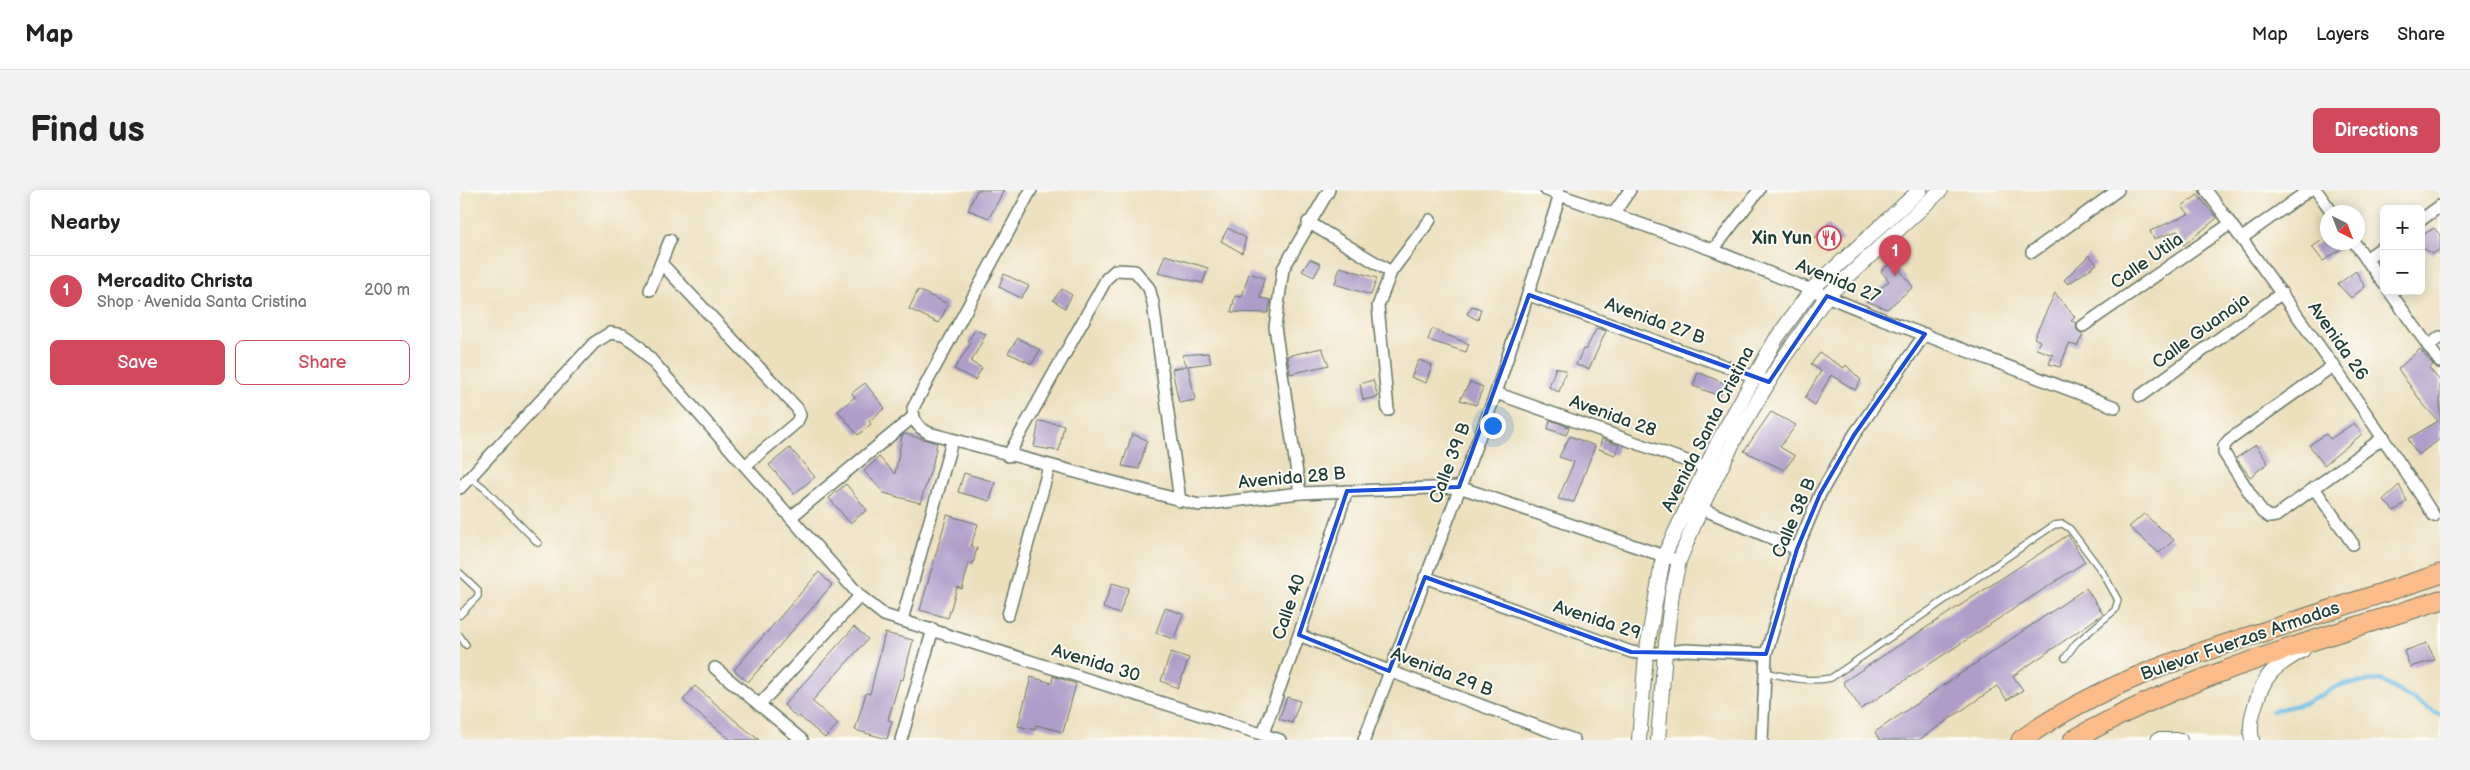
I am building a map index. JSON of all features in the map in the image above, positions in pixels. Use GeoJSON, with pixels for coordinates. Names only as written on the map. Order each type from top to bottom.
{"type":"FeatureCollection","features":[{"type":"Feature","properties":{"kind":"highway","name":"Bulevar Fuerzas Armadas"},"geometry":{"type":"LineString","coordinates":[[2021,740],[2049,720],[2120,683],[2181,658],[2440,574]]}},
{"type":"Feature","properties":{"kind":"highway","name":"Bulevar Fuerzas Armadas"},"geometry":{"type":"LineString","coordinates":[[2073,740],[2146,701],[2206,676],[2440,600]]}},
{"type":"Feature","properties":{"kind":"street"},"geometry":{"type":"LineString","coordinates":[[791,517],[913,417],[913,408],[1031,190]]}},
{"type":"Feature","properties":{"kind":"street"},"geometry":{"type":"LineString","coordinates":[[1300,493],[1276,327],[1282,269],[1308,222],[1329,190]]}},
{"type":"Feature","properties":{"kind":"street","name":"Avenida 27"},"geometry":{"type":"LineString","coordinates":[[1546,190],[1713,250],[2115,407]]}},
{"type":"Feature","properties":{"kind":"street"},"geometry":{"type":"LineString","coordinates":[[1614,213],[1630,190]]}},
{"type":"Feature","properties":{"kind":"street"},"geometry":{"type":"LineString","coordinates":[[1713,250],[1759,190]]}},
{"type":"Feature","properties":{"kind":"street","name":"Avenida Santa Cristina"},"geometry":{"type":"LineString","coordinates":[[1639,740],[1646,654],[1663,558],[1695,506],[1755,375],[1776,339],[1812,289],[1920,190]]}},
{"type":"Feature","properties":{"kind":"street","name":"Avenida Santa Cristina"},"geometry":{"type":"LineString","coordinates":[[1712,470],[1737,435],[1769,382],[1827,296],[1942,190]]}},
{"type":"Feature","properties":{"kind":"street"},"geometry":{"type":"LineString","coordinates":[[2032,252],[2118,190]]}},
{"type":"Feature","properties":{"kind":"street","name":"Avenida 26"},"geometry":{"type":"LineString","coordinates":[[2206,190],[2334,365],[2384,437],[2434,516]]}},
{"type":"Feature","properties":{"kind":"street"},"geometry":{"type":"LineString","coordinates":[[2242,238],[2309,190]]}},
{"type":"Feature","properties":{"kind":"street"},"geometry":{"type":"LineString","coordinates":[[2316,190],[2327,205]]}},
{"type":"Feature","properties":{"kind":"street","name":"Calle 39 B"},"geometry":{"type":"LineString","coordinates":[[1364,740],[1496,393],[1560,195]]}},
{"type":"Feature","properties":{"kind":"street"},"geometry":{"type":"LineString","coordinates":[[2425,217],[2440,206]]}},
{"type":"Feature","properties":{"kind":"street"},"geometry":{"type":"LineString","coordinates":[[1388,410],[1378,306],[1391,272],[1430,220]]}},
{"type":"Feature","properties":{"kind":"street"},"geometry":{"type":"LineString","coordinates":[[1308,222],[1391,272]]}},
{"type":"Feature","properties":{"kind":"street","name":"Calle Utila"},"geometry":{"type":"LineString","coordinates":[[2083,326],[2230,224]]}},
{"type":"Feature","properties":{"kind":"street"},"geometry":{"type":"LineString","coordinates":[[650,290],[670,240]]}},
{"type":"Feature","properties":{"kind":"street"},"geometry":{"type":"LineString","coordinates":[[2366,259],[2380,249]]}},
{"type":"Feature","properties":{"kind":"street"},"geometry":{"type":"LineString","coordinates":[[2360,250],[2380,278]]}},
{"type":"Feature","properties":{"kind":"street"},"geometry":{"type":"LineString","coordinates":[[661,263],[797,408],[800,415],[797,422],[746,465]]}},
{"type":"Feature","properties":{"kind":"street"},"geometry":{"type":"LineString","coordinates":[[1008,456],[1108,278],[1116,270],[1135,271],[1149,288],[1153,303],[1180,501]]}},
{"type":"Feature","properties":{"kind":"street","name":"Calle Guanaja"},"geometry":{"type":"LineString","coordinates":[[2140,396],[2282,293]]}},
{"type":"Feature","properties":{"kind":"street","name":"Avenida 27 B"},"geometry":{"type":"LineString","coordinates":[[1529,295],[1755,375],[1769,382]]}},
{"type":"Feature","properties":{"kind":"street"},"geometry":{"type":"LineString","coordinates":[[2392,295],[2440,362]]}},
{"type":"Feature","properties":{"kind":"street","name":"Avenida 30"},"geometry":{"type":"LineString","coordinates":[[470,477],[594,343],[610,333],[623,335],[638,345],[860,596],[884,615],[1263,733],[1280,740]]}},
{"type":"Feature","properties":{"kind":"street","name":"Calle 38 B"},"geometry":{"type":"LineString","coordinates":[[1762,740],[1766,654],[1797,549],[1820,494],[1854,435],[1925,334]]}},
{"type":"Feature","properties":{"kind":"street"},"geometry":{"type":"LineString","coordinates":[[2428,346],[2440,337]]}},
{"type":"Feature","properties":{"kind":"street"},"geometry":{"type":"LineString","coordinates":[[2334,365],[2229,440],[2224,446],[2224,452],[2262,512],[2269,517],[2276,516],[2384,437]]}},
{"type":"Feature","properties":{"kind":"street","name":"Avenida 28"},"geometry":{"type":"LineString","coordinates":[[1496,393],[1712,470]]}},
{"type":"Feature","properties":{"kind":"street","name":"Avenida 28 B"},"geometry":{"type":"LineString","coordinates":[[913,417],[918,427],[952,441],[1199,505],[1300,493],[1459,487],[1679,562]]}},
{"type":"Feature","properties":{"kind":"street"},"geometry":{"type":"LineString","coordinates":[[902,620],[952,441]]}},
{"type":"Feature","properties":{"kind":"street"},"geometry":{"type":"LineString","coordinates":[[1008,615],[1049,467]]}},
{"type":"Feature","properties":{"kind":"street"},"geometry":{"type":"LineString","coordinates":[[460,488],[470,477]]}},
{"type":"Feature","properties":{"kind":"street"},"geometry":{"type":"LineString","coordinates":[[2314,488],[2353,544]]}},
{"type":"Feature","properties":{"kind":"street","name":"Calle 40"},"geometry":{"type":"LineString","coordinates":[[1263,733],[1299,635],[1347,491]]}},
{"type":"Feature","properties":{"kind":"street"},"geometry":{"type":"LineString","coordinates":[[1695,506],[1797,549]]}},
{"type":"Feature","properties":{"kind":"street","name":"Avenida Santa Cristina"},"geometry":{"type":"LineString","coordinates":[[1658,740],[1672,593],[1695,506]]}},
{"type":"Feature","properties":{"kind":"street","name":"Avenida 29"},"geometry":{"type":"LineString","coordinates":[[1425,577],[1630,652],[1646,654],[1686,650],[1766,654]]}},
{"type":"Feature","properties":{"kind":"street"},"geometry":{"type":"LineString","coordinates":[[759,705],[860,596]]}},
{"type":"Feature","properties":{"kind":"street"},"geometry":{"type":"LineString","coordinates":[[901,740],[933,629]]}},
{"type":"Feature","properties":{"kind":"street","name":"Avenida 29 B"},"geometry":{"type":"LineString","coordinates":[[1299,635],[1389,671],[1574,740]]}},
{"type":"Feature","properties":{"kind":"street"},"geometry":{"type":"LineString","coordinates":[[2252,740],[2252,714],[2261,684],[2287,659],[2321,639]]}},
{"type":"Feature","properties":{"kind":"street"},"geometry":{"type":"LineString","coordinates":[[715,668],[802,740]]}},
{"type":"Feature","properties":{"kind":"street"},"geometry":{"type":"LineString","coordinates":[[2158,740],[2180,740]]}},
{"type":"Feature","properties":{"kind":"lane"},"geometry":{"type":"LineString","coordinates":[[470,477],[484,488],[538,543]]}},
{"type":"Feature","properties":{"kind":"lane"},"geometry":{"type":"LineString","coordinates":[[1765,672],[1796,679],[1817,681],[1830,678],[2054,525],[2063,524],[2070,529],[2104,573],[2118,600],[2115,610],[2076,644],[2065,658]]}},
{"type":"Feature","properties":{"kind":"lane"},"geometry":{"type":"LineString","coordinates":[[460,573],[478,590],[478,596],[460,616]]}},
{"type":"Feature","properties":{"kind":"lane"},"geometry":{"type":"LineString","coordinates":[[460,636],[466,645]]}},
{"type":"Feature","properties":{"kind":"highlighted area"},"geometry":{"type":"Polygon","coordinates":[[[1529,295],[1769,382],[1827,296],[1925,334],[1854,435],[1820,494],[1797,549],[1766,654],[1631,652],[1425,577],[1389,671],[1299,635],[1347,491],[1459,487],[1529,295]]]}},
{"type":"Feature","properties":{"kind":"building"},"geometry":{"type":"Polygon","coordinates":[[[977,190],[1004,190],[989,218],[968,210],[977,190]]]}},
{"type":"Feature","properties":{"kind":"building"},"geometry":{"type":"Polygon","coordinates":[[[2198,195],[2217,218],[2184,245],[2177,231],[2154,239],[2150,231],[2189,214],[2182,206],[2198,195]]]}},
{"type":"Feature","properties":{"kind":"building","name":"Xin Yun"},"geometry":{"type":"Polygon","coordinates":[[[1828,224],[1843,239],[1830,252],[1815,237],[1828,224]]]}},
{"type":"Feature","properties":{"kind":"building"},"geometry":{"type":"Polygon","coordinates":[[[1228,228],[1246,238],[1242,253],[1221,241],[1228,228]]]}},
{"type":"Feature","properties":{"kind":"building"},"geometry":{"type":"Polygon","coordinates":[[[2434,228],[2440,235],[2440,249],[2433,254],[2425,249],[2425,234],[2434,228]]]}},
{"type":"Feature","properties":{"kind":"building"},"geometry":{"type":"Polygon","coordinates":[[[2320,242],[2320,250],[2340,250],[2323,261],[2312,247],[2320,242]]]}},
{"type":"Feature","properties":{"kind":"building"},"geometry":{"type":"Polygon","coordinates":[[[1165,255],[1208,268],[1203,283],[1158,273],[1165,255]]]}},
{"type":"Feature","properties":{"kind":"building"},"geometry":{"type":"Polygon","coordinates":[[[2089,255],[2097,264],[2068,284],[2064,280],[2089,255]]]}},
{"type":"Feature","properties":{"kind":"building"},"geometry":{"type":"Polygon","coordinates":[[[1310,259],[1321,264],[1314,277],[1302,271],[1310,259]]]}},
{"type":"Feature","properties":{"kind":"building"},"geometry":{"type":"Polygon","coordinates":[[[1893,261],[1913,287],[1887,309],[1866,301],[1889,281],[1881,271],[1893,261]]]}},
{"type":"Feature","properties":{"kind":"building"},"geometry":{"type":"Polygon","coordinates":[[[1340,267],[1377,278],[1371,295],[1335,284],[1340,267]]]}},
{"type":"Feature","properties":{"kind":"building"},"geometry":{"type":"Polygon","coordinates":[[[2356,271],[2365,287],[2351,298],[2338,284],[2356,271]]]}},
{"type":"Feature","properties":{"kind":"building"},"geometry":{"type":"Polygon","coordinates":[[[1249,273],[1264,278],[1260,298],[1271,300],[1268,313],[1231,312],[1235,296],[1242,297],[1249,273]]]}},
{"type":"Feature","properties":{"kind":"building"},"geometry":{"type":"Polygon","coordinates":[[[1004,274],[1029,286],[1021,298],[999,287],[1004,274]]]}},
{"type":"Feature","properties":{"kind":"building"},"geometry":{"type":"Polygon","coordinates":[[[1062,289],[1072,295],[1065,308],[1053,300],[1062,289]]]}},
{"type":"Feature","properties":{"kind":"building"},"geometry":{"type":"Polygon","coordinates":[[[918,290],[948,304],[939,323],[909,309],[918,290]]]}},
{"type":"Feature","properties":{"kind":"building"},"geometry":{"type":"Polygon","coordinates":[[[2055,293],[2075,317],[2071,321],[2076,323],[2077,330],[2083,335],[2077,346],[2069,344],[2060,367],[2049,364],[2053,355],[2036,349],[2040,341],[2034,338],[2055,293]]]}},
{"type":"Feature","properties":{"kind":"building"},"geometry":{"type":"Polygon","coordinates":[[[1472,306],[1481,309],[1478,320],[1467,314],[1472,306]]]}},
{"type":"Feature","properties":{"kind":"building"},"geometry":{"type":"Polygon","coordinates":[[[1597,328],[1606,331],[1589,369],[1576,365],[1583,349],[1586,349],[1597,328]]]}},
{"type":"Feature","properties":{"kind":"building"},"geometry":{"type":"Polygon","coordinates":[[[1432,329],[1469,344],[1466,352],[1428,340],[1432,329]]]}},
{"type":"Feature","properties":{"kind":"building"},"geometry":{"type":"Polygon","coordinates":[[[975,330],[986,334],[971,362],[982,368],[975,380],[954,369],[971,343],[968,341],[975,330]]]}},
{"type":"Feature","properties":{"kind":"building"},"geometry":{"type":"Polygon","coordinates":[[[1018,338],[1040,350],[1032,364],[1008,353],[1018,338]]]}},
{"type":"Feature","properties":{"kind":"building"},"geometry":{"type":"Polygon","coordinates":[[[1322,348],[1329,365],[1290,374],[1287,356],[1322,348]]]}},
{"type":"Feature","properties":{"kind":"building"},"geometry":{"type":"Polygon","coordinates":[[[2420,349],[2433,365],[2429,368],[2440,381],[2440,439],[2418,455],[2408,439],[2438,421],[2423,404],[2398,369],[2420,349]]]}},
{"type":"Feature","properties":{"kind":"building"},"geometry":{"type":"Polygon","coordinates":[[[1208,353],[1211,363],[1188,366],[1195,400],[1179,403],[1172,369],[1187,366],[1182,355],[1208,353]]]}},
{"type":"Feature","properties":{"kind":"building"},"geometry":{"type":"Polygon","coordinates":[[[1820,353],[1844,368],[1846,365],[1861,380],[1855,390],[1831,375],[1815,405],[1805,398],[1821,371],[1811,364],[1820,353]]]}},
{"type":"Feature","properties":{"kind":"building"},"geometry":{"type":"Polygon","coordinates":[[[1419,360],[1432,365],[1426,383],[1411,377],[1419,360]]]}},
{"type":"Feature","properties":{"kind":"building"},"geometry":{"type":"Polygon","coordinates":[[[1556,367],[1566,371],[1559,392],[1549,387],[1556,367]]]}},
{"type":"Feature","properties":{"kind":"building"},"geometry":{"type":"Polygon","coordinates":[[[1698,372],[1726,384],[1720,396],[1693,386],[1698,372]]]}},
{"type":"Feature","properties":{"kind":"building"},"geometry":{"type":"Polygon","coordinates":[[[1373,380],[1378,397],[1363,400],[1360,384],[1373,380]]]}},
{"type":"Feature","properties":{"kind":"building"},"geometry":{"type":"Polygon","coordinates":[[[1470,382],[1483,387],[1476,405],[1460,400],[1470,382]]]}},
{"type":"Feature","properties":{"kind":"building"},"geometry":{"type":"Polygon","coordinates":[[[865,383],[885,408],[869,421],[871,424],[858,435],[838,411],[855,397],[852,393],[865,383]]]}},
{"type":"Feature","properties":{"kind":"building"},"geometry":{"type":"Polygon","coordinates":[[[1771,412],[1796,425],[1780,447],[1795,456],[1784,470],[1744,451],[1771,412]]]}},
{"type":"Feature","properties":{"kind":"building"},"geometry":{"type":"Polygon","coordinates":[[[1550,420],[1569,427],[1566,435],[1548,429],[1550,420]]]}},
{"type":"Feature","properties":{"kind":"building"},"geometry":{"type":"Polygon","coordinates":[[[1039,421],[1064,425],[1059,451],[1034,447],[1039,421]]]}},
{"type":"Feature","properties":{"kind":"building"},"geometry":{"type":"Polygon","coordinates":[[[2354,423],[2362,434],[2324,465],[2309,445],[2326,434],[2330,439],[2354,423]]]}},
{"type":"Feature","properties":{"kind":"building"},"geometry":{"type":"Polygon","coordinates":[[[905,434],[937,443],[933,463],[920,503],[884,493],[864,471],[879,457],[895,474],[902,436],[905,434]]]}},
{"type":"Feature","properties":{"kind":"building"},"geometry":{"type":"Polygon","coordinates":[[[1132,434],[1147,440],[1139,469],[1122,466],[1132,434]]]}},
{"type":"Feature","properties":{"kind":"building"},"geometry":{"type":"Polygon","coordinates":[[[1570,436],[1595,446],[1574,502],[1558,499],[1574,462],[1559,457],[1570,436]]]}},
{"type":"Feature","properties":{"kind":"building"},"geometry":{"type":"Polygon","coordinates":[[[1602,439],[1619,445],[1615,455],[1599,449],[1602,439]]]}},
{"type":"Feature","properties":{"kind":"building"},"geometry":{"type":"Polygon","coordinates":[[[2256,445],[2268,463],[2250,477],[2236,458],[2256,445]]]}},
{"type":"Feature","properties":{"kind":"building"},"geometry":{"type":"Polygon","coordinates":[[[790,448],[815,477],[794,494],[769,465],[790,448]]]}},
{"type":"Feature","properties":{"kind":"building"},"geometry":{"type":"Polygon","coordinates":[[[964,473],[995,482],[990,501],[958,492],[964,473]]]}},
{"type":"Feature","properties":{"kind":"building"},"geometry":{"type":"Polygon","coordinates":[[[846,484],[867,510],[850,523],[829,498],[846,484]]]}},
{"type":"Feature","properties":{"kind":"building"},"geometry":{"type":"Polygon","coordinates":[[[2399,485],[2407,501],[2394,511],[2383,500],[2399,485]]]}},
{"type":"Feature","properties":{"kind":"building"},"geometry":{"type":"Polygon","coordinates":[[[2144,514],[2174,540],[2159,553],[2129,527],[2144,514]]]}},
{"type":"Feature","properties":{"kind":"building"},"geometry":{"type":"Polygon","coordinates":[[[947,515],[978,524],[971,546],[977,548],[973,564],[969,563],[962,589],[957,587],[948,618],[920,610],[947,515]]]}},
{"type":"Feature","properties":{"kind":"building"},"geometry":{"type":"Polygon","coordinates":[[[2068,535],[2085,562],[1861,709],[1843,682],[2068,535]]]}},
{"type":"Feature","properties":{"kind":"building"},"geometry":{"type":"Polygon","coordinates":[[[819,572],[832,585],[748,682],[734,670],[819,572]]]}},
{"type":"Feature","properties":{"kind":"building"},"geometry":{"type":"Polygon","coordinates":[[[1112,583],[1129,588],[1119,614],[1103,608],[1112,583]]]}},
{"type":"Feature","properties":{"kind":"building"},"geometry":{"type":"Polygon","coordinates":[[[2086,588],[2103,614],[2013,676],[2023,690],[2007,700],[1997,686],[1919,740],[1880,740],[1875,732],[2086,588]]]}},
{"type":"Feature","properties":{"kind":"building"},"geometry":{"type":"Polygon","coordinates":[[[1165,608],[1183,614],[1174,639],[1156,633],[1165,608]]]}},
{"type":"Feature","properties":{"kind":"building"},"geometry":{"type":"Polygon","coordinates":[[[854,627],[868,639],[812,701],[838,724],[825,738],[799,716],[797,718],[784,705],[854,627]]]}},
{"type":"Feature","properties":{"kind":"building"},"geometry":{"type":"Polygon","coordinates":[[[885,633],[913,640],[903,680],[900,679],[888,720],[892,721],[887,739],[855,730],[866,693],[870,694],[885,633]]]}},
{"type":"Feature","properties":{"kind":"building"},"geometry":{"type":"Polygon","coordinates":[[[2427,643],[2435,660],[2410,667],[2404,651],[2427,643]]]}},
{"type":"Feature","properties":{"kind":"building"},"geometry":{"type":"Polygon","coordinates":[[[1171,652],[1189,658],[1178,688],[1161,681],[1171,652]]]}},
{"type":"Feature","properties":{"kind":"building"},"geometry":{"type":"Polygon","coordinates":[[[1053,676],[1076,684],[1063,732],[1036,725],[1035,730],[1018,726],[1031,677],[1052,683],[1053,676]]]}},
{"type":"Feature","properties":{"kind":"building"},"geometry":{"type":"Polygon","coordinates":[[[695,686],[759,740],[731,740],[695,711],[683,700],[695,686]]]}},
{"type":"Feature","properties":{"kind":"building"},"geometry":{"type":"Polygon","coordinates":[[[1287,697],[1300,701],[1292,723],[1279,719],[1287,697]]]}},
{"type":"Feature","properties":{"kind":"waterway"},"geometry":{"type":"LineString","coordinates":[[2272,711],[2306,703],[2340,685],[2380,680],[2440,715]]}},
{"type":"Feature","properties":{"kind":"place","name":"Xin Yun"},"geometry":{"type":"Point","coordinates":[1829,238]}},
{"type":"Feature","properties":{"kind":"place","name":"Mercadito Christa"},"geometry":{"type":"Point","coordinates":[1895,276]}}]}
